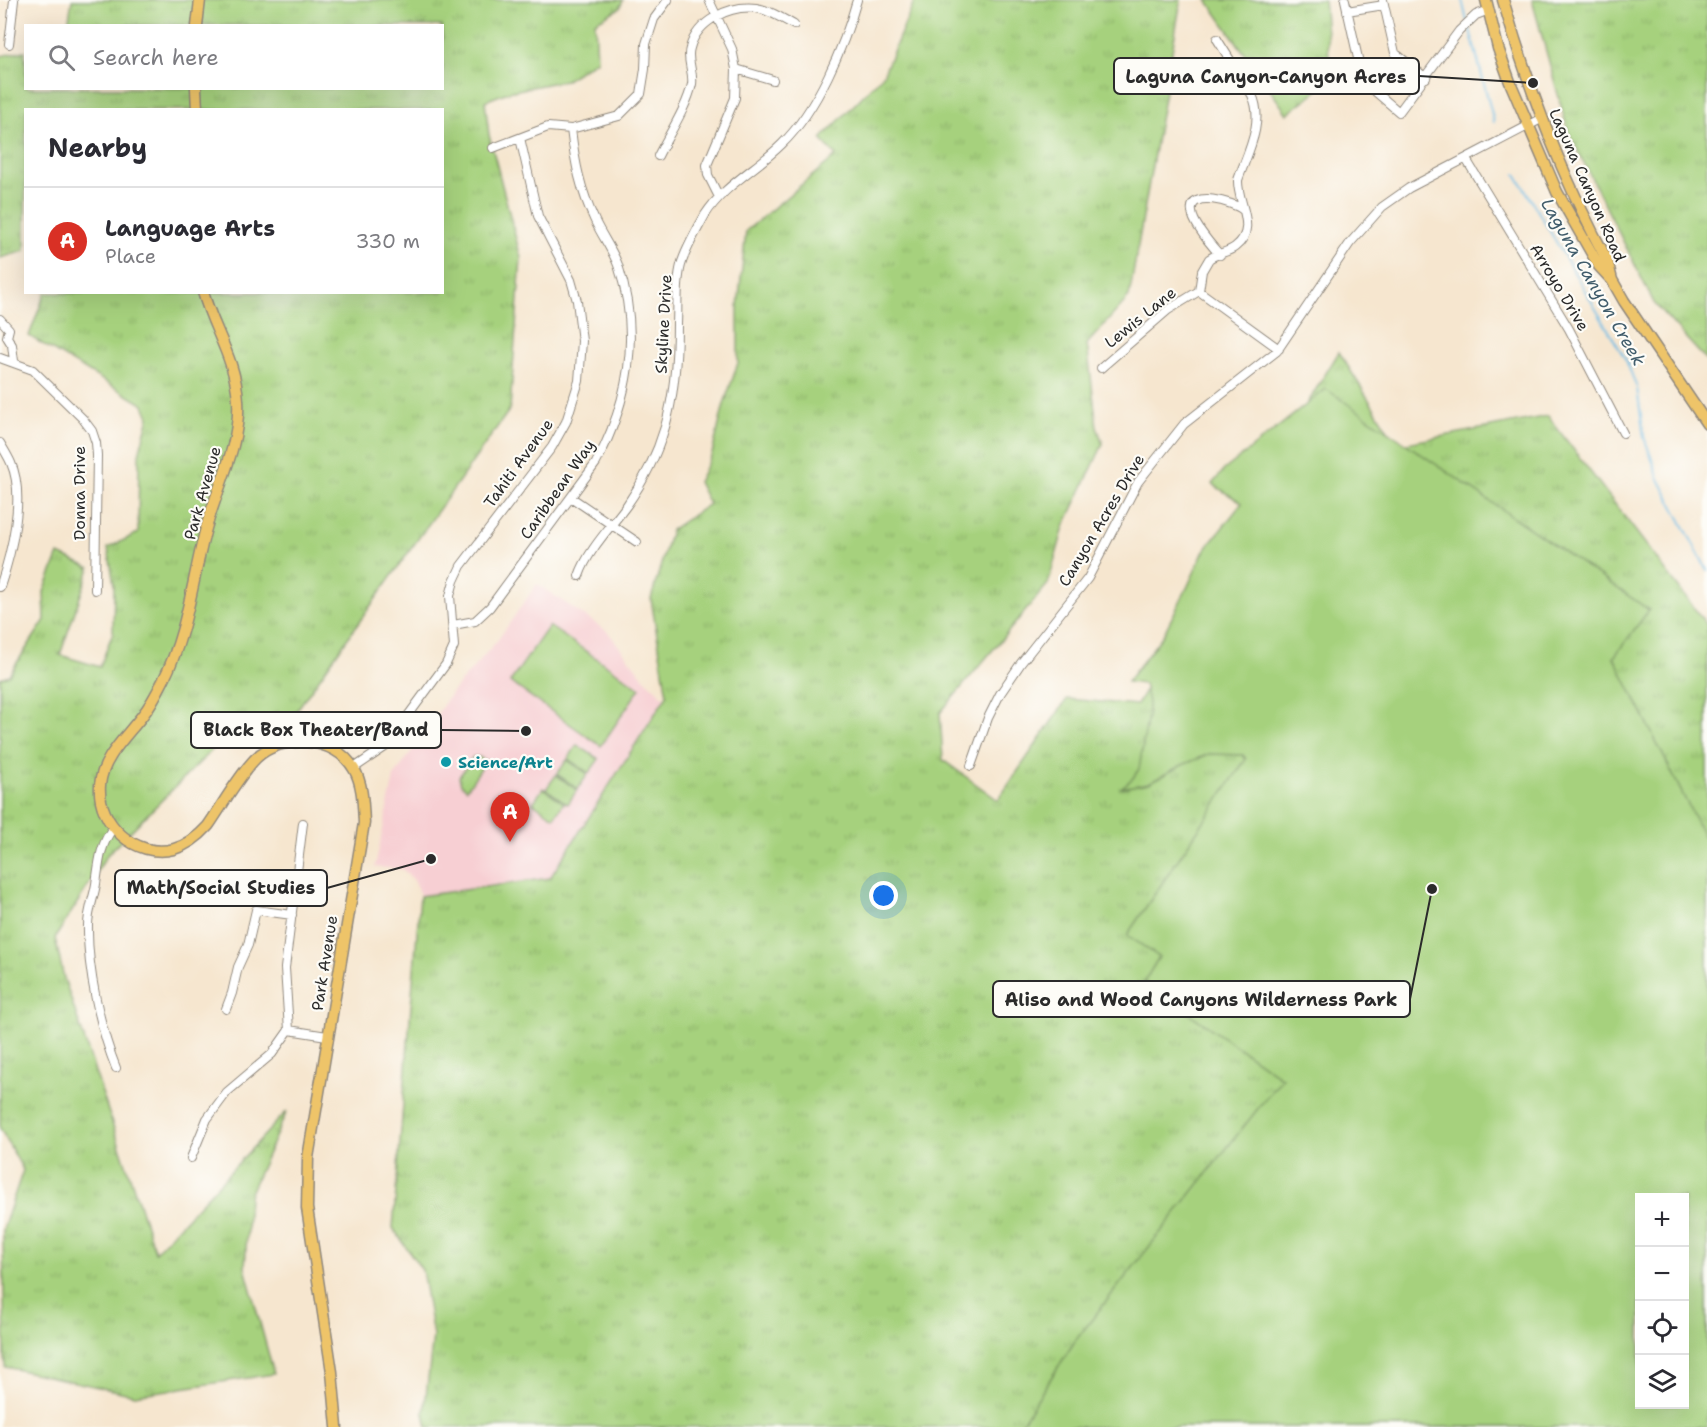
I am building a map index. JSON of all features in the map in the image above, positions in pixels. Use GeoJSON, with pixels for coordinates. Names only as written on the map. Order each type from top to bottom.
{"type":"FeatureCollection","features":[{"type":"Feature","properties":{"kind":"main road"},"geometry":{"type":"LineString","coordinates":[[197,24],[200,0]]}},
{"type":"Feature","properties":{"kind":"main road","name":"Laguna Canyon Road"},"geometry":{"type":"LineString","coordinates":[[1503,0],[1541,119],[1607,260],[1612,280]]}},
{"type":"Feature","properties":{"kind":"main road","name":"Laguna Canyon Road"},"geometry":{"type":"LineString","coordinates":[[1488,5],[1498,48],[1528,126],[1557,192],[1599,266],[1612,280],[1646,335],[1707,424]]}},
{"type":"Feature","properties":{"kind":"main road"},"geometry":{"type":"LineString","coordinates":[[196,90],[197,108]]}},
{"type":"Feature","properties":{"kind":"main road","name":"Park Avenue"},"geometry":{"type":"LineString","coordinates":[[113,828],[105,814],[101,798],[102,774],[109,759],[155,696],[184,628],[205,531],[237,421],[238,401],[234,369],[204,294]]}},
{"type":"Feature","properties":{"kind":"main road"},"geometry":{"type":"LineString","coordinates":[[113,828],[126,839],[151,850],[176,848],[187,843],[199,836],[208,826],[256,758],[265,751],[289,742],[327,745],[354,768]]}},
{"type":"Feature","properties":{"kind":"main road","name":"Park Avenue"},"geometry":{"type":"LineString","coordinates":[[337,1427],[332,1372],[307,1208],[307,1184],[308,1158],[363,823],[363,799],[354,768]]}},
{"type":"Feature","properties":{"kind":"street"},"geometry":{"type":"LineString","coordinates":[[9,44],[14,0]]}},
{"type":"Feature","properties":{"kind":"street"},"geometry":{"type":"LineString","coordinates":[[494,148],[548,127],[571,129],[619,116],[641,94],[646,44],[654,19],[668,0]]}},
{"type":"Feature","properties":{"kind":"street"},"geometry":{"type":"LineString","coordinates":[[709,0],[732,49],[736,69],[735,98],[707,165],[708,175],[719,197]]}},
{"type":"Feature","properties":{"kind":"street","name":"Skyline Drive"},"geometry":{"type":"LineString","coordinates":[[579,576],[583,564],[629,502],[645,475],[665,427],[677,369],[677,290],[681,264],[706,214],[719,197],[775,151],[793,132],[817,95],[833,63],[845,38],[857,0]]}},
{"type":"Feature","properties":{"kind":"street"},"geometry":{"type":"LineString","coordinates":[[1345,0],[1363,81],[1399,111],[1464,26],[1488,5]]}},
{"type":"Feature","properties":{"kind":"street"},"geometry":{"type":"LineString","coordinates":[[1347,11],[1384,3],[1395,53],[1426,78]]}},
{"type":"Feature","properties":{"kind":"street"},"geometry":{"type":"LineString","coordinates":[[658,156],[692,85],[690,48],[702,27],[716,15],[734,10],[756,8],[794,25]]}},
{"type":"Feature","properties":{"kind":"street"},"geometry":{"type":"LineString","coordinates":[[1217,39],[1256,104],[1258,117],[1237,189],[1247,229],[1243,239],[1235,247],[1213,256],[1204,266],[1199,291],[1279,349]]}},
{"type":"Feature","properties":{"kind":"street"},"geometry":{"type":"LineString","coordinates":[[736,69],[773,80]]}},
{"type":"Feature","properties":{"kind":"street","name":"Canyon Acres Drive"},"geometry":{"type":"LineString","coordinates":[[971,766],[988,718],[1000,694],[1021,663],[1088,578],[1138,482],[1184,424],[1279,349],[1326,276],[1382,207],[1409,188],[1541,119]]}},
{"type":"Feature","properties":{"kind":"street","name":"Caribbean Way"},"geometry":{"type":"LineString","coordinates":[[453,625],[475,621],[490,607],[572,498],[596,463],[610,437],[622,399],[630,347],[623,285],[609,245],[596,224],[582,191],[576,172],[571,129]]}},
{"type":"Feature","properties":{"kind":"street","name":"Tahiti Avenue"},"geometry":{"type":"LineString","coordinates":[[354,768],[385,747],[446,664],[454,646],[450,596],[461,566],[552,447],[566,422],[579,381],[582,341],[578,301],[571,280],[538,216],[520,138]]}},
{"type":"Feature","properties":{"kind":"street","name":"Arroyo Drive"},"geometry":{"type":"LineString","coordinates":[[1466,159],[1569,329],[1623,433]]}},
{"type":"Feature","properties":{"kind":"street"},"geometry":{"type":"LineString","coordinates":[[1220,255],[1197,224],[1191,208],[1200,201],[1211,199],[1231,203],[1243,210]]}},
{"type":"Feature","properties":{"kind":"street","name":"Lewis Lane"},"geometry":{"type":"LineString","coordinates":[[1101,368],[1168,310],[1199,291]]}},
{"type":"Feature","properties":{"kind":"street"},"geometry":{"type":"LineString","coordinates":[[0,319],[9,329],[7,337],[12,345],[14,361]]}},
{"type":"Feature","properties":{"kind":"street","name":"Donna Drive"},"geometry":{"type":"LineString","coordinates":[[0,358],[14,361],[33,370],[83,419],[92,431],[96,443],[95,590]]}},
{"type":"Feature","properties":{"kind":"street"},"geometry":{"type":"LineString","coordinates":[[0,443],[12,465],[17,499],[11,548],[0,587]]}},
{"type":"Feature","properties":{"kind":"street"},"geometry":{"type":"LineString","coordinates":[[572,498],[637,542]]}},
{"type":"Feature","properties":{"kind":"street"},"geometry":{"type":"LineString","coordinates":[[191,1158],[207,1119],[227,1092],[272,1054],[289,1030],[285,968],[303,823]]}},
{"type":"Feature","properties":{"kind":"street"},"geometry":{"type":"LineString","coordinates":[[113,828],[104,839],[88,923],[92,975],[100,1018],[105,1040],[116,1068]]}},
{"type":"Feature","properties":{"kind":"street"},"geometry":{"type":"LineString","coordinates":[[226,1009],[238,967],[248,945],[256,910],[292,915]]}},
{"type":"Feature","properties":{"kind":"street"},"geometry":{"type":"LineString","coordinates":[[289,1030],[327,1036]]}},
{"type":"Feature","properties":{"kind":"shaded area"},"geometry":{"type":"Polygon","coordinates":[[[537,584],[607,631],[645,679],[665,698],[550,878],[420,896],[414,880],[402,869],[375,867],[394,777],[452,692],[497,641],[537,584]]]}},
{"type":"Feature","properties":{"kind":"green space"},"geometry":{"type":"Polygon","coordinates":[[[72,0],[623,0],[620,8],[595,22],[597,60],[566,80],[508,92],[485,101],[489,135],[521,258],[510,409],[282,731],[214,748],[108,854],[55,938],[64,978],[155,1252],[287,1111],[249,1195],[245,1268],[274,1374],[135,1395],[5,1367],[3,1229],[23,1170],[0,1128],[0,678],[9,675],[45,620],[44,592],[59,554],[90,568],[60,655],[100,667],[113,632],[114,585],[108,548],[138,533],[139,454],[149,417],[144,405],[29,336],[45,294],[444,294],[444,108],[24,108],[24,251],[0,258],[0,56],[24,51],[24,90],[444,90],[444,24],[68,24],[72,0]]]}},
{"type":"Feature","properties":{"kind":"green space"},"geometry":{"type":"Polygon","coordinates":[[[915,0],[1181,0],[1129,297],[1087,344],[1097,427],[1103,444],[1064,527],[1048,584],[940,713],[943,760],[998,800],[1067,699],[1137,705],[1235,521],[1339,352],[1397,445],[1548,416],[1707,625],[1707,1427],[427,1427],[424,1413],[433,1336],[422,1270],[393,1228],[420,896],[550,878],[667,695],[651,599],[671,530],[709,504],[698,482],[712,454],[724,404],[738,363],[738,306],[746,231],[836,156],[821,139],[883,75],[915,0]]]}},
{"type":"Feature","properties":{"kind":"green space"},"geometry":{"type":"Polygon","coordinates":[[[1207,0],[1324,0],[1331,80],[1287,114],[1207,0]]]}},
{"type":"Feature","properties":{"kind":"green space"},"geometry":{"type":"Polygon","coordinates":[[[1532,0],[1707,0],[1707,361],[1654,303],[1568,131],[1532,0]]]}},
{"type":"Feature","properties":{"kind":"green space"},"geometry":{"type":"Polygon","coordinates":[[[1326,389],[1649,610],[1614,657],[1707,843],[1707,1427],[1019,1427],[1075,1341],[1282,1078],[1144,982],[1159,957],[1127,935],[1246,759],[1243,755],[1209,754],[1180,766],[1149,783],[1121,788],[1133,778],[1139,769],[1148,715],[1144,684],[1127,682],[1163,635],[1204,551],[1242,503],[1212,484],[1224,470],[1326,389]]]}},
{"type":"Feature","properties":{"kind":"green space"},"geometry":{"type":"Polygon","coordinates":[[[549,626],[640,688],[601,746],[510,682],[549,626]]]}},
{"type":"Feature","properties":{"kind":"green space"},"geometry":{"type":"Polygon","coordinates":[[[577,745],[599,759],[589,773],[568,759],[577,745]]]}},
{"type":"Feature","properties":{"kind":"green space"},"geometry":{"type":"Polygon","coordinates":[[[473,757],[486,761],[467,789],[461,784],[459,777],[473,757]]]}},
{"type":"Feature","properties":{"kind":"green space"},"geometry":{"type":"Polygon","coordinates":[[[567,760],[588,774],[578,789],[557,774],[567,760]]]}},
{"type":"Feature","properties":{"kind":"green space"},"geometry":{"type":"Polygon","coordinates":[[[556,775],[577,790],[568,804],[546,789],[556,775]]]}},
{"type":"Feature","properties":{"kind":"green space"},"geometry":{"type":"Polygon","coordinates":[[[543,788],[564,803],[554,817],[533,803],[543,788]]]}},
{"type":"Feature","properties":{"kind":"waterway","name":"Laguna Canyon Creek"},"geometry":{"type":"LineString","coordinates":[[1462,0],[1467,21]]}},
{"type":"Feature","properties":{"kind":"waterway","name":"Laguna Canyon Creek"},"geometry":{"type":"LineString","coordinates":[[1469,26],[1494,122]]}},
{"type":"Feature","properties":{"kind":"waterway","name":"Laguna Canyon Creek"},"geometry":{"type":"LineString","coordinates":[[1516,174],[1626,360],[1637,388],[1644,437],[1659,479],[1707,570]]}},
{"type":"Feature","properties":{"kind":"place","name":"Laguna Canyon-Canyon Acres"},"geometry":{"type":"Point","coordinates":[1533,83]}},
{"type":"Feature","properties":{"kind":"place","name":"Black Box Theater/Band"},"geometry":{"type":"Point","coordinates":[526,731]}},
{"type":"Feature","properties":{"kind":"place","name":"Science/Art"},"geometry":{"type":"Point","coordinates":[446,762]}},
{"type":"Feature","properties":{"kind":"place","name":"Language Arts"},"geometry":{"type":"Point","coordinates":[510,842]}},
{"type":"Feature","properties":{"kind":"place","name":"Math/Social Studies"},"geometry":{"type":"Point","coordinates":[431,859]}},
{"type":"Feature","properties":{"kind":"place","name":"Aliso and Wood Canyons Wilderness Park"},"geometry":{"type":"Point","coordinates":[1432,889]}}]}
